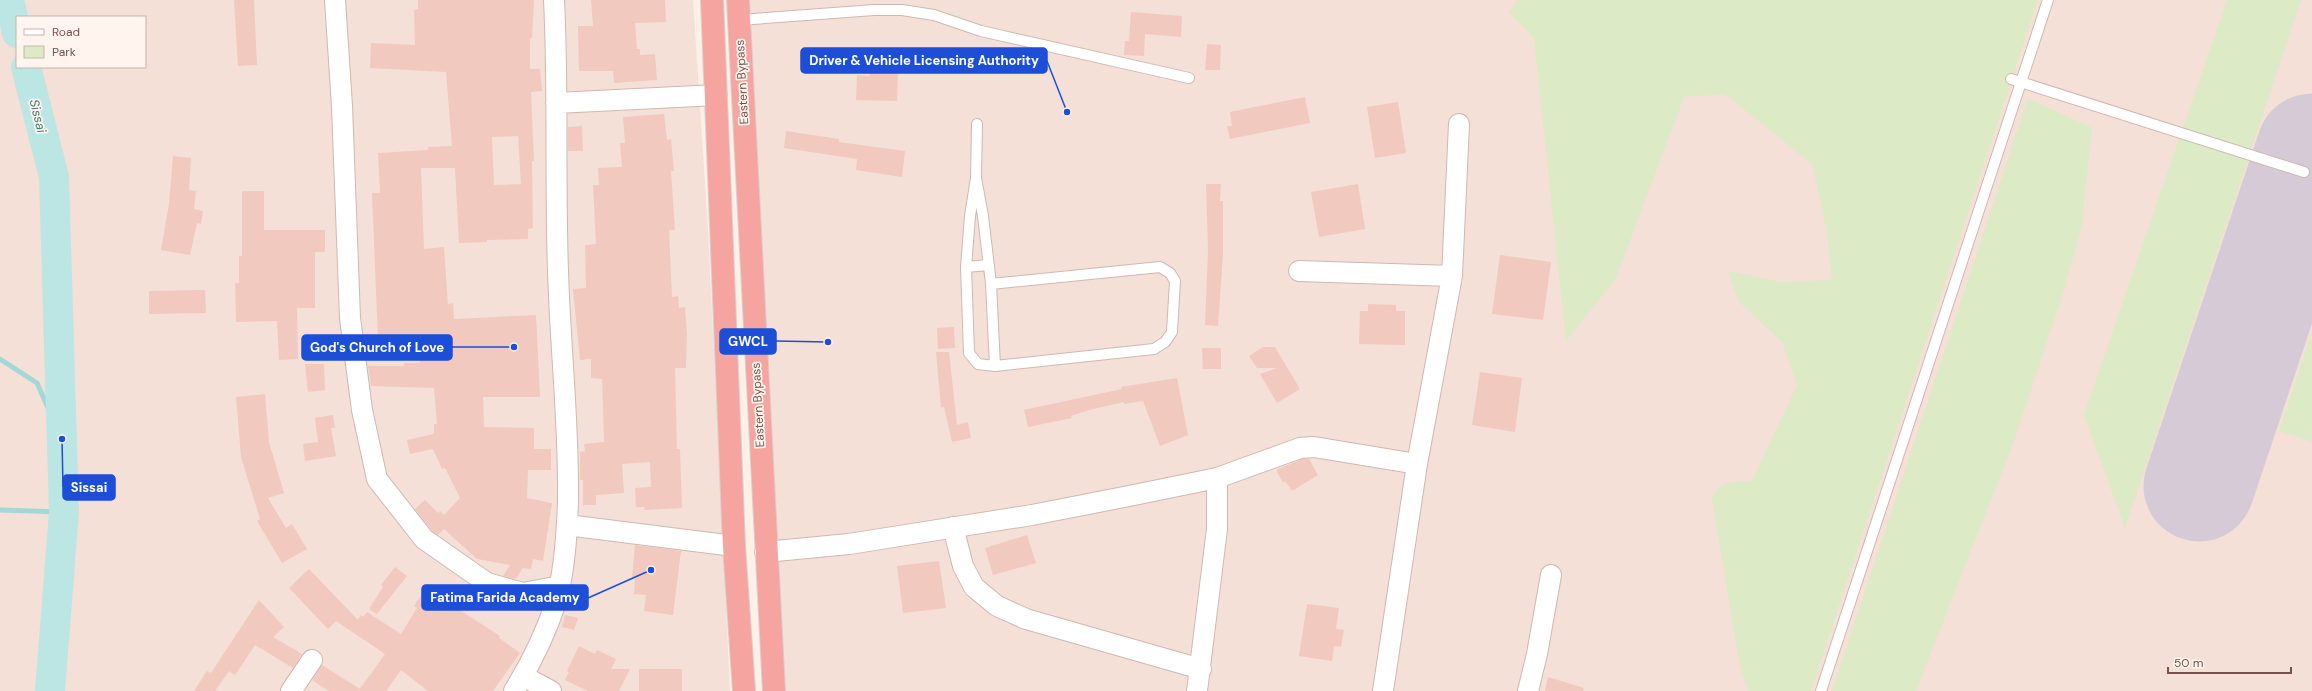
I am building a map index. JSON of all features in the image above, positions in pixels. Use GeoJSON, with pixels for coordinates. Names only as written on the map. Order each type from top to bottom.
{"type":"FeatureCollection","features":[{"type":"Feature","properties":{"kind":"highway"},"geometry":{"type":"LineString","coordinates":[[712,0],[734,546],[744,691]]}},
{"type":"Feature","properties":{"kind":"highway","name":"Eastern Bypass"},"geometry":{"type":"LineString","coordinates":[[739,10],[765,552],[774,691]]}},
{"type":"Feature","properties":{"kind":"street"},"geometry":{"type":"LineString","coordinates":[[334,0],[342,106],[350,318],[362,410],[377,479],[424,539],[487,584],[523,593],[558,594]]}},
{"type":"Feature","properties":{"kind":"street"},"geometry":{"type":"LineString","coordinates":[[551,691],[519,683],[536,652],[558,594],[567,525],[566,396],[559,296],[554,0]]}},
{"type":"Feature","properties":{"kind":"street"},"geometry":{"type":"LineString","coordinates":[[556,103],[717,95]]}},
{"type":"Feature","properties":{"kind":"street"},"geometry":{"type":"LineString","coordinates":[[1383,691],[1417,464],[1452,276],[1459,124]]}},
{"type":"Feature","properties":{"kind":"street"},"geometry":{"type":"LineString","coordinates":[[1299,271],[1452,276]]}},
{"type":"Feature","properties":{"kind":"street"},"geometry":{"type":"LineString","coordinates":[[765,552],[849,544],[1032,515],[1217,478],[1300,448],[1314,447],[1417,464]]}},
{"type":"Feature","properties":{"kind":"street"},"geometry":{"type":"LineString","coordinates":[[1197,691],[1201,669],[1217,529],[1217,478]]}},
{"type":"Feature","properties":{"kind":"street"},"geometry":{"type":"LineString","coordinates":[[567,525],[734,546]]}},
{"type":"Feature","properties":{"kind":"street"},"geometry":{"type":"LineString","coordinates":[[953,527],[963,566],[974,587],[997,606],[1026,620],[1201,669]]}},
{"type":"Feature","properties":{"kind":"street"},"geometry":{"type":"LineString","coordinates":[[1528,691],[1537,654],[1551,575]]}},
{"type":"Feature","properties":{"kind":"street"},"geometry":{"type":"LineString","coordinates":[[291,691],[312,660]]}},
{"type":"Feature","properties":{"kind":"lane"},"geometry":{"type":"LineString","coordinates":[[1821,691],[2016,81],[2048,0]]}},
{"type":"Feature","properties":{"kind":"lane"},"geometry":{"type":"LineString","coordinates":[[739,10],[902,10],[934,15],[981,31],[1189,78]]}},
{"type":"Feature","properties":{"kind":"lane"},"geometry":{"type":"LineString","coordinates":[[2016,81],[2304,172]]}},
{"type":"Feature","properties":{"kind":"lane"},"geometry":{"type":"LineString","coordinates":[[977,124],[976,178],[970,216],[966,267],[969,353],[978,364],[995,366],[1154,349],[1165,342],[1172,332],[1175,281],[1170,273],[1160,268],[991,284]]}},
{"type":"Feature","properties":{"kind":"lane"},"geometry":{"type":"LineString","coordinates":[[976,178],[984,216],[991,284],[995,366]]}},
{"type":"Feature","properties":{"kind":"lane"},"geometry":{"type":"LineString","coordinates":[[966,267],[989,265]]}},
{"type":"Feature","properties":{"kind":"shaded area"},"geometry":{"type":"Polygon","coordinates":[[[0,0],[693,0],[708,229],[730,691],[0,691],[0,0]]]}},
{"type":"Feature","properties":{"kind":"shaded area"},"geometry":{"type":"Polygon","coordinates":[[[747,0],[2312,0],[2312,691],[782,691],[747,0]]]}},
{"type":"Feature","properties":{"kind":"green space"},"geometry":{"type":"Polygon","coordinates":[[[1517,0],[2038,0],[1811,691],[1748,691],[1740,667],[1712,499],[1718,488],[1723,485],[1733,482],[1752,481],[1797,385],[1782,342],[1738,301],[1728,271],[1780,282],[1832,280],[1826,227],[1812,164],[1725,94],[1684,97],[1615,280],[1566,341],[1534,38],[1509,13],[1517,0]]]}},
{"type":"Feature","properties":{"kind":"green space"},"geometry":{"type":"Polygon","coordinates":[[[2227,0],[2301,0],[2125,528],[2084,415],[2227,0]]]}},
{"type":"Feature","properties":{"kind":"green space"},"geometry":{"type":"Polygon","coordinates":[[[2028,98],[2092,128],[2082,225],[2065,287],[2014,441],[1916,691],[1832,691],[2028,98]]]}},
{"type":"Feature","properties":{"kind":"green space"},"geometry":{"type":"Polygon","coordinates":[[[2312,332],[2312,442],[2279,431],[2312,332]]]}},
{"type":"Feature","properties":{"kind":"building"},"geometry":{"type":"Polygon","coordinates":[[[234,0],[254,0],[257,65],[238,66],[234,0]]]}},
{"type":"Feature","properties":{"kind":"building"},"geometry":{"type":"Polygon","coordinates":[[[418,0],[534,0],[532,38],[530,38],[530,69],[540,69],[542,91],[531,92],[534,161],[532,161],[533,228],[528,229],[528,239],[487,240],[487,242],[459,243],[455,168],[421,168],[424,249],[444,247],[448,304],[453,303],[454,319],[536,315],[540,397],[483,397],[484,427],[534,428],[534,449],[551,449],[551,470],[528,470],[527,498],[552,503],[543,561],[533,559],[531,569],[523,568],[516,579],[503,576],[510,565],[477,559],[444,529],[438,535],[432,531],[415,509],[425,500],[438,513],[440,511],[444,515],[460,498],[445,468],[442,469],[433,449],[410,454],[407,440],[434,434],[434,424],[437,424],[434,388],[371,386],[368,366],[404,366],[404,363],[420,363],[419,337],[378,339],[372,193],[380,193],[378,153],[428,150],[428,147],[452,146],[446,72],[370,68],[371,43],[415,45],[414,10],[418,9],[418,0]],[[518,136],[492,137],[494,185],[521,184],[518,136]]]}},
{"type":"Feature","properties":{"kind":"building"},"geometry":{"type":"Polygon","coordinates":[[[591,0],[665,0],[666,22],[635,23],[637,49],[640,49],[640,55],[655,54],[657,80],[614,83],[613,71],[579,71],[578,26],[593,26],[591,0]]]}},
{"type":"Feature","properties":{"kind":"building"},"geometry":{"type":"Polygon","coordinates":[[[1131,12],[1182,16],[1181,37],[1145,34],[1144,56],[1124,55],[1125,41],[1129,41],[1131,12]]]}},
{"type":"Feature","properties":{"kind":"building"},"geometry":{"type":"Polygon","coordinates":[[[1207,44],[1221,45],[1220,70],[1205,70],[1207,44]]]}},
{"type":"Feature","properties":{"kind":"building"},"geometry":{"type":"Polygon","coordinates":[[[870,69],[898,70],[897,101],[856,100],[857,75],[869,76],[870,69]]]}},
{"type":"Feature","properties":{"kind":"building"},"geometry":{"type":"Polygon","coordinates":[[[1305,97],[1310,123],[1230,139],[1227,126],[1232,126],[1230,112],[1305,97]]]}},
{"type":"Feature","properties":{"kind":"building"},"geometry":{"type":"Polygon","coordinates":[[[1398,102],[1406,153],[1375,158],[1367,107],[1398,102]]]}},
{"type":"Feature","properties":{"kind":"building"},"geometry":{"type":"Polygon","coordinates":[[[664,114],[667,140],[671,139],[674,171],[671,171],[675,230],[669,230],[672,297],[678,296],[679,308],[685,307],[687,335],[686,368],[675,368],[677,449],[680,449],[682,508],[645,510],[644,507],[636,507],[635,488],[651,487],[650,462],[622,464],[624,493],[596,495],[596,505],[583,505],[583,480],[580,480],[580,452],[585,451],[584,444],[604,442],[602,379],[591,378],[591,359],[580,360],[573,289],[586,288],[585,245],[596,244],[593,185],[599,185],[598,168],[622,167],[620,143],[625,143],[623,117],[664,114]]]}},
{"type":"Feature","properties":{"kind":"building"},"geometry":{"type":"Polygon","coordinates":[[[582,126],[583,151],[568,151],[568,127],[582,126]]]}},
{"type":"Feature","properties":{"kind":"building"},"geometry":{"type":"Polygon","coordinates":[[[786,131],[839,139],[839,142],[905,151],[902,177],[856,170],[857,159],[784,148],[786,131]]]}},
{"type":"Feature","properties":{"kind":"building"},"geometry":{"type":"Polygon","coordinates":[[[173,156],[191,158],[189,190],[196,191],[194,209],[203,211],[201,224],[197,223],[190,255],[161,250],[169,204],[173,156]]]}},
{"type":"Feature","properties":{"kind":"building"},"geometry":{"type":"Polygon","coordinates":[[[1206,184],[1221,184],[1220,201],[1223,201],[1223,254],[1218,326],[1205,325],[1208,250],[1206,184]]]}},
{"type":"Feature","properties":{"kind":"building"},"geometry":{"type":"Polygon","coordinates":[[[1358,184],[1365,229],[1319,237],[1311,192],[1358,184]]]}},
{"type":"Feature","properties":{"kind":"building"},"geometry":{"type":"Polygon","coordinates":[[[242,191],[264,191],[264,230],[325,230],[325,252],[315,252],[315,308],[297,308],[298,359],[279,360],[277,321],[236,322],[235,283],[239,283],[239,256],[242,256],[242,191]]]}},
{"type":"Feature","properties":{"kind":"building"},"geometry":{"type":"Polygon","coordinates":[[[1500,255],[1551,262],[1543,320],[1492,314],[1500,255]]]}},
{"type":"Feature","properties":{"kind":"building"},"geometry":{"type":"Polygon","coordinates":[[[205,290],[206,313],[149,314],[149,291],[205,290]]]}},
{"type":"Feature","properties":{"kind":"building"},"geometry":{"type":"Polygon","coordinates":[[[1368,304],[1396,305],[1396,311],[1405,311],[1405,345],[1359,344],[1360,311],[1368,311],[1368,304]]]}},
{"type":"Feature","properties":{"kind":"building"},"geometry":{"type":"Polygon","coordinates":[[[954,327],[955,348],[938,349],[937,328],[954,327]]]}},
{"type":"Feature","properties":{"kind":"building"},"geometry":{"type":"Polygon","coordinates":[[[1263,347],[1275,347],[1300,389],[1277,403],[1260,374],[1277,368],[1257,368],[1249,356],[1263,347]]]}},
{"type":"Feature","properties":{"kind":"building"},"geometry":{"type":"Polygon","coordinates":[[[1202,348],[1221,348],[1221,369],[1203,369],[1202,348]]]}},
{"type":"Feature","properties":{"kind":"building"},"geometry":{"type":"Polygon","coordinates":[[[936,352],[949,352],[957,425],[968,422],[971,438],[952,442],[944,407],[941,408],[936,352]]]}},
{"type":"Feature","properties":{"kind":"building"},"geometry":{"type":"Polygon","coordinates":[[[305,364],[324,364],[325,390],[308,392],[305,364]]]}},
{"type":"Feature","properties":{"kind":"building"},"geometry":{"type":"Polygon","coordinates":[[[1480,372],[1522,378],[1515,432],[1472,425],[1480,372]]]}},
{"type":"Feature","properties":{"kind":"building"},"geometry":{"type":"Polygon","coordinates":[[[1177,378],[1188,435],[1160,446],[1143,401],[1124,404],[1124,402],[1089,410],[1071,416],[1072,418],[1028,427],[1024,410],[1122,389],[1121,387],[1177,378]]]}},
{"type":"Feature","properties":{"kind":"building"},"geometry":{"type":"Polygon","coordinates":[[[265,394],[269,442],[284,493],[268,498],[286,528],[292,524],[307,549],[282,563],[257,521],[260,519],[241,457],[236,397],[265,394]]]}},
{"type":"Feature","properties":{"kind":"building"},"geometry":{"type":"Polygon","coordinates":[[[333,415],[335,428],[331,428],[336,456],[305,461],[303,444],[318,442],[315,418],[333,415]]]}},
{"type":"Feature","properties":{"kind":"building"},"geometry":{"type":"Polygon","coordinates":[[[1302,459],[1309,459],[1318,475],[1292,491],[1285,481],[1283,483],[1276,470],[1302,459]]]}},
{"type":"Feature","properties":{"kind":"building"},"geometry":{"type":"Polygon","coordinates":[[[1027,535],[1036,563],[993,575],[985,548],[1027,535]]]}},
{"type":"Feature","properties":{"kind":"building"},"geometry":{"type":"Polygon","coordinates":[[[635,545],[681,551],[673,615],[644,611],[646,595],[634,594],[635,578],[632,577],[635,545]]]}},
{"type":"Feature","properties":{"kind":"building"},"geometry":{"type":"Polygon","coordinates":[[[939,561],[946,608],[903,613],[897,566],[939,561]]]}},
{"type":"Feature","properties":{"kind":"building"},"geometry":{"type":"Polygon","coordinates":[[[395,567],[407,576],[377,614],[369,609],[383,587],[381,585],[395,567]]]}},
{"type":"Feature","properties":{"kind":"building"},"geometry":{"type":"Polygon","coordinates":[[[309,569],[358,620],[361,615],[363,617],[367,612],[401,634],[417,608],[414,606],[426,588],[500,636],[499,638],[520,653],[493,691],[428,691],[401,670],[386,691],[329,691],[312,680],[322,665],[360,689],[385,654],[336,621],[328,629],[289,588],[309,569]]]}},
{"type":"Feature","properties":{"kind":"building"},"geometry":{"type":"Polygon","coordinates":[[[259,600],[284,627],[273,637],[302,654],[293,668],[255,645],[235,675],[229,671],[215,691],[194,691],[207,671],[211,673],[259,600]]]}},
{"type":"Feature","properties":{"kind":"building"},"geometry":{"type":"Polygon","coordinates":[[[1307,604],[1339,608],[1336,629],[1344,630],[1341,647],[1334,646],[1332,661],[1299,656],[1307,604]]]}},
{"type":"Feature","properties":{"kind":"building"},"geometry":{"type":"Polygon","coordinates":[[[565,615],[578,618],[574,630],[562,627],[565,615]]]}},
{"type":"Feature","properties":{"kind":"building"},"geometry":{"type":"Polygon","coordinates":[[[579,646],[595,654],[597,650],[616,659],[611,669],[630,669],[619,691],[588,691],[565,680],[569,672],[567,671],[579,646]]]}},
{"type":"Feature","properties":{"kind":"building"},"geometry":{"type":"Polygon","coordinates":[[[639,669],[682,669],[682,691],[639,691],[639,669]]]}},
{"type":"Feature","properties":{"kind":"building"},"geometry":{"type":"Polygon","coordinates":[[[1548,677],[1584,688],[1583,691],[1545,691],[1548,677]]]}},
{"type":"Feature","properties":{"kind":"waterway","name":"Sissai"},"geometry":{"type":"LineString","coordinates":[[9,0],[16,29]]}},
{"type":"Feature","properties":{"kind":"waterway","name":"Sissai"},"geometry":{"type":"LineString","coordinates":[[26,68],[54,177],[64,512],[50,691]]}},
{"type":"Feature","properties":{"kind":"waterway"},"geometry":{"type":"LineString","coordinates":[[0,359],[37,383],[62,439]]}},
{"type":"Feature","properties":{"kind":"waterway"},"geometry":{"type":"LineString","coordinates":[[0,510],[64,512]]}},
{"type":"Feature","properties":{"kind":"runway"},"geometry":{"type":"LineString","coordinates":[[2199,486],[2312,149]]}},
{"type":"Feature","properties":{"kind":"place","name":"Driver & Vehicle Licensing Authority"},"geometry":{"type":"Point","coordinates":[1067,112]}},
{"type":"Feature","properties":{"kind":"place","name":"GWCL"},"geometry":{"type":"Point","coordinates":[828,342]}},
{"type":"Feature","properties":{"kind":"place","name":"God's Church of Love"},"geometry":{"type":"Point","coordinates":[514,347]}},
{"type":"Feature","properties":{"kind":"place","name":"Sissai"},"geometry":{"type":"Point","coordinates":[62,439]}},
{"type":"Feature","properties":{"kind":"place","name":"Fatima Farida Academy"},"geometry":{"type":"Point","coordinates":[651,570]}}]}
